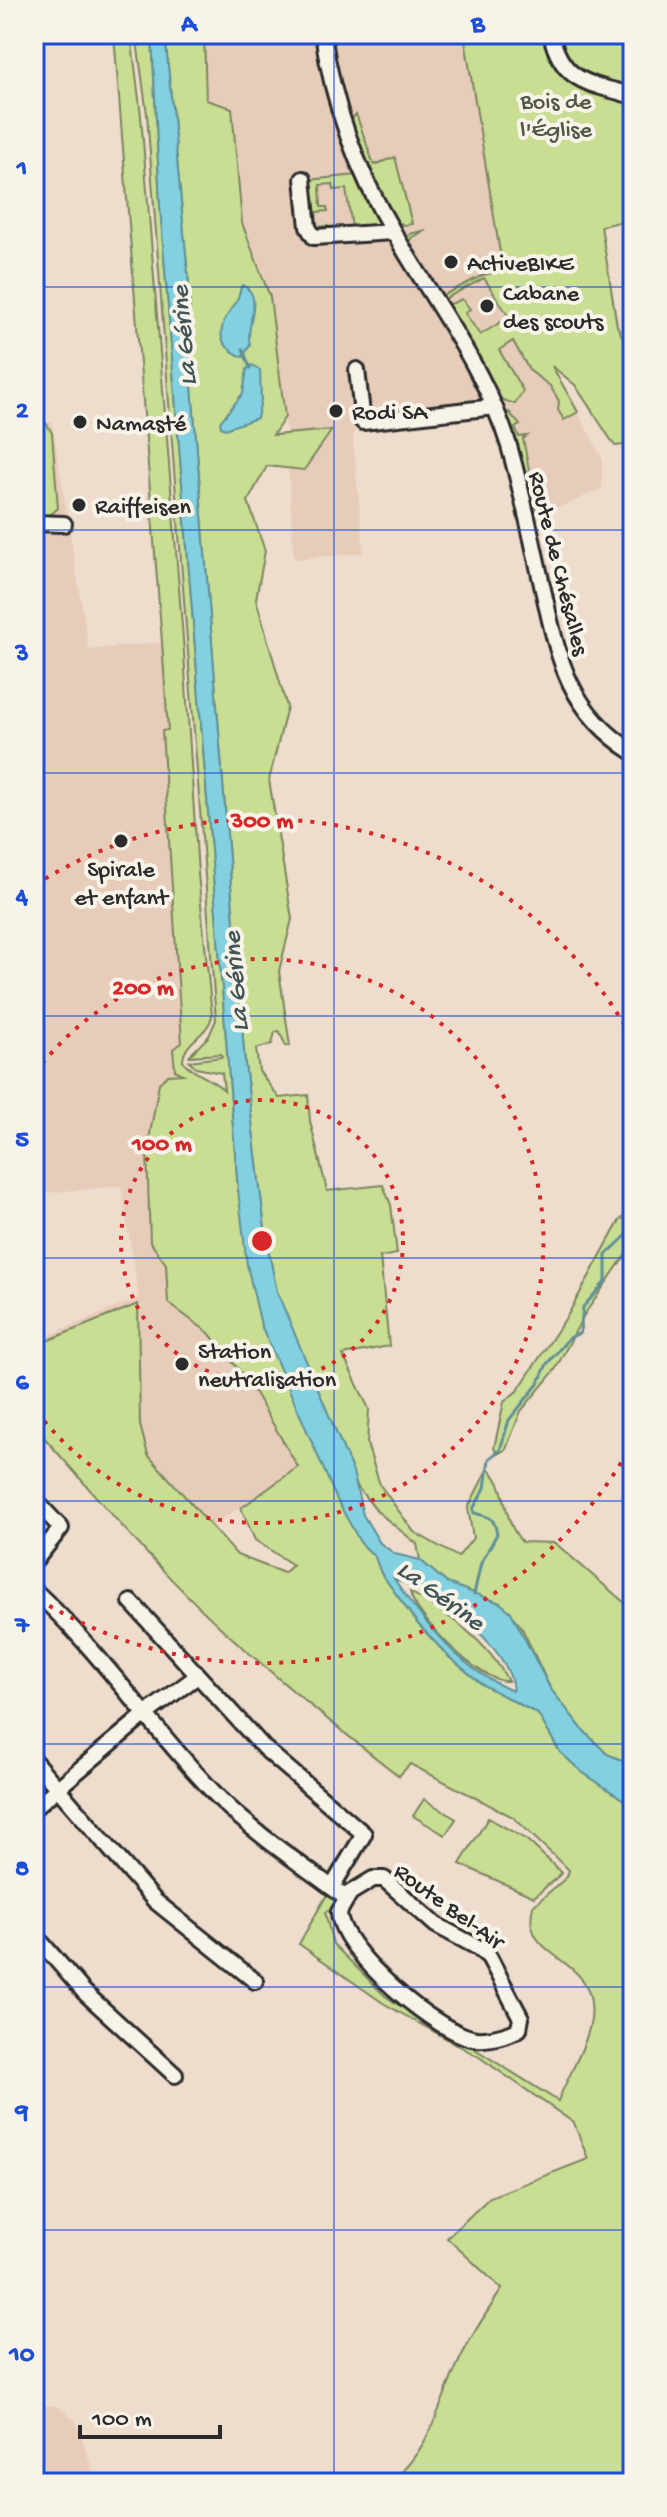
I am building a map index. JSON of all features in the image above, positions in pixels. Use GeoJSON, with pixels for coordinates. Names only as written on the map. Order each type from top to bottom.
{"type":"FeatureCollection","features":[{"type":"Feature","properties":{"kind":"street","name":"Route de Chésalles"},"geometry":{"type":"LineString","coordinates":[[323,34],[339,112],[360,167],[393,232],[494,407],[515,469],[560,665],[588,714],[633,752]]}},
{"type":"Feature","properties":{"kind":"street"},"geometry":{"type":"LineString","coordinates":[[551,34],[555,52],[569,74],[591,85],[633,96]]}},
{"type":"Feature","properties":{"kind":"street"},"geometry":{"type":"LineString","coordinates":[[303,179],[308,227],[314,237],[393,232]]}},
{"type":"Feature","properties":{"kind":"street"},"geometry":{"type":"LineString","coordinates":[[357,370],[363,422],[494,407]]}},
{"type":"Feature","properties":{"kind":"street"},"geometry":{"type":"LineString","coordinates":[[34,523],[64,524]]}},
{"type":"Feature","properties":{"kind":"street"},"geometry":{"type":"LineString","coordinates":[[34,1499],[61,1528],[34,1562]]}},
{"type":"Feature","properties":{"kind":"street"},"geometry":{"type":"LineString","coordinates":[[34,1590],[71,1625],[237,1815],[346,1898]]}},
{"type":"Feature","properties":{"kind":"street"},"geometry":{"type":"LineString","coordinates":[[131,1602],[196,1677],[264,1748],[364,1834],[332,1887]]}},
{"type":"Feature","properties":{"kind":"street"},"geometry":{"type":"LineString","coordinates":[[34,1808],[147,1713],[196,1677]]}},
{"type":"Feature","properties":{"kind":"street"},"geometry":{"type":"LineString","coordinates":[[34,1761],[155,1901],[255,1981]]}},
{"type":"Feature","properties":{"kind":"street","name":"Route Bel-Air"},"geometry":{"type":"LineString","coordinates":[[373,1879],[384,1879],[436,1925],[477,1947],[496,1965],[521,2018],[521,2027],[480,2040],[468,2037],[408,2001],[343,1935],[339,1912],[346,1898],[373,1879]]}},
{"type":"Feature","properties":{"kind":"street"},"geometry":{"type":"LineString","coordinates":[[34,1934],[84,1992],[175,2075]]}},
{"type":"Feature","properties":{"kind":"shaded area"},"geometry":{"type":"Polygon","coordinates":[[[204,34],[464,34],[503,271],[602,458],[602,488],[567,505],[525,513],[501,424],[489,416],[355,427],[353,441],[364,553],[294,559],[285,417],[270,297],[242,223],[232,109],[206,100],[204,34]]]}},
{"type":"Feature","properties":{"kind":"shaded area"},"geometry":{"type":"Polygon","coordinates":[[[52,422],[89,650],[162,642],[168,731],[162,732],[182,1043],[173,1049],[183,1072],[195,1209],[300,1468],[209,1527],[34,1352],[34,1341],[139,1298],[121,1186],[34,1194],[34,424],[52,422]]]}},
{"type":"Feature","properties":{"kind":"shaded area"},"geometry":{"type":"Polygon","coordinates":[[[34,2404],[57,2406],[76,2421],[97,2483],[57,2478],[48,2483],[34,2483],[34,2404]]]}},
{"type":"Feature","properties":{"kind":"green space"},"geometry":{"type":"Polygon","coordinates":[[[114,34],[131,34],[141,116],[183,638],[198,874],[212,1016],[206,1029],[187,1048],[183,1061],[224,1090],[222,1073],[196,1068],[189,1061],[222,1057],[221,1054],[189,1056],[209,1036],[216,1020],[147,114],[136,34],[152,34],[160,206],[238,1190],[261,1325],[360,1542],[375,1557],[381,1573],[418,1624],[449,1657],[483,1685],[538,1714],[560,1752],[582,1772],[633,1806],[633,2483],[391,2483],[423,2443],[465,2349],[502,2289],[447,2238],[490,2197],[588,2159],[574,2123],[479,2057],[383,2003],[299,1944],[329,1891],[338,1898],[332,1910],[325,1912],[333,1944],[384,1995],[398,2005],[402,2000],[473,2042],[475,2049],[558,2101],[589,2029],[590,1997],[583,1981],[537,1939],[532,1925],[533,1906],[567,1877],[569,1870],[513,1817],[410,1764],[399,1776],[313,1708],[178,1586],[34,1426],[34,1346],[138,1304],[140,1425],[148,1455],[237,1555],[284,1573],[293,1565],[255,1540],[241,1508],[298,1467],[248,1381],[209,1333],[168,1303],[166,1264],[150,1242],[147,1151],[159,1083],[168,1075],[183,1074],[175,1070],[173,1049],[182,1043],[162,731],[168,730],[114,34]]]}},
{"type":"Feature","properties":{"kind":"green space"},"geometry":{"type":"Polygon","coordinates":[[[165,34],[204,34],[206,100],[232,108],[242,223],[270,297],[285,417],[273,435],[332,430],[304,470],[267,466],[248,501],[265,551],[256,599],[287,707],[269,780],[292,919],[279,971],[290,1046],[286,1046],[279,1031],[275,1032],[272,1044],[256,1049],[259,1071],[279,1098],[308,1095],[310,1121],[327,1191],[383,1185],[391,1205],[397,1254],[380,1257],[389,1346],[343,1355],[369,1409],[367,1444],[380,1485],[414,1532],[458,1557],[473,1538],[468,1508],[488,1468],[500,1485],[510,1523],[522,1542],[555,1543],[633,1610],[633,1698],[629,1700],[633,1702],[633,1765],[607,1754],[583,1730],[550,1688],[521,1626],[500,1603],[447,1583],[420,1560],[417,1544],[378,1512],[358,1488],[294,1341],[277,1292],[266,1238],[245,1064],[188,336],[190,296],[165,34]]]}},
{"type":"Feature","properties":{"kind":"green space","name":"Bois de l'Église"},"geometry":{"type":"Polygon","coordinates":[[[464,34],[633,34],[633,219],[601,226],[617,326],[633,357],[633,444],[615,446],[575,385],[552,366],[578,412],[564,420],[558,410],[559,401],[550,386],[529,370],[513,341],[499,350],[523,391],[515,404],[497,398],[446,311],[448,305],[462,299],[470,309],[465,313],[480,335],[509,317],[484,278],[441,301],[405,240],[410,234],[426,230],[411,238],[410,243],[442,296],[483,275],[503,271],[464,34]]]}},
{"type":"Feature","properties":{"kind":"green space"},"geometry":{"type":"Polygon","coordinates":[[[356,114],[374,165],[395,157],[412,224],[404,225],[390,218],[350,121],[356,114]]]}},
{"type":"Feature","properties":{"kind":"green space"},"geometry":{"type":"Polygon","coordinates":[[[357,175],[379,221],[369,230],[345,231],[352,227],[346,189],[334,190],[333,184],[320,185],[321,207],[327,207],[328,211],[316,212],[317,227],[328,226],[331,233],[323,235],[314,228],[308,180],[357,175]]]}},
{"type":"Feature","properties":{"kind":"green space"},"geometry":{"type":"Polygon","coordinates":[[[509,412],[520,425],[515,428],[519,437],[527,436],[523,439],[537,511],[530,512],[504,415],[509,412]]]}},
{"type":"Feature","properties":{"kind":"green space"},"geometry":{"type":"Polygon","coordinates":[[[46,423],[52,433],[58,508],[48,517],[34,518],[34,424],[46,423]]]}},
{"type":"Feature","properties":{"kind":"green space"},"geometry":{"type":"Polygon","coordinates":[[[633,1211],[633,1244],[584,1315],[555,1370],[521,1411],[506,1449],[498,1454],[494,1448],[504,1402],[518,1390],[569,1313],[620,1220],[633,1211]]]}},
{"type":"Feature","properties":{"kind":"green space"},"geometry":{"type":"Polygon","coordinates":[[[410,1592],[453,1619],[478,1641],[508,1681],[482,1672],[451,1647],[423,1616],[410,1592]]]}},
{"type":"Feature","properties":{"kind":"green space"},"geometry":{"type":"Polygon","coordinates":[[[424,1799],[456,1819],[445,1835],[413,1816],[424,1799]]]}},
{"type":"Feature","properties":{"kind":"green space"},"geometry":{"type":"Polygon","coordinates":[[[488,1818],[526,1839],[562,1873],[534,1897],[460,1864],[488,1818]]]}},
{"type":"Feature","properties":{"kind":"water","name":"La Gérine"},"geometry":{"type":"Polygon","coordinates":[[[152,34],[165,34],[190,296],[188,336],[245,1064],[266,1238],[277,1292],[353,1472],[363,1515],[380,1543],[395,1554],[420,1560],[447,1583],[500,1603],[511,1612],[550,1688],[583,1730],[607,1754],[633,1765],[633,1806],[582,1772],[560,1752],[538,1714],[483,1685],[449,1657],[418,1624],[381,1573],[375,1557],[360,1542],[337,1500],[261,1325],[247,1265],[238,1190],[160,206],[152,34]],[[394,1579],[418,1613],[446,1644],[477,1671],[513,1691],[509,1673],[484,1638],[448,1607],[394,1579]]]}},
{"type":"Feature","properties":{"kind":"water"},"geometry":{"type":"Polygon","coordinates":[[[242,285],[253,296],[250,345],[243,357],[226,346],[221,334],[242,285]]]}},
{"type":"Feature","properties":{"kind":"water"},"geometry":{"type":"Polygon","coordinates":[[[252,365],[260,370],[261,400],[257,418],[225,429],[220,422],[243,393],[247,369],[252,365]]]}},
{"type":"Feature","properties":{"kind":"waterway"},"geometry":{"type":"LineString","coordinates":[[243,349],[250,368]]}},
{"type":"Feature","properties":{"kind":"waterway","name":"La Gérine"},"geometry":{"type":"LineString","coordinates":[[474,1594],[481,1563],[497,1534],[492,1520],[474,1513],[473,1509],[485,1488],[489,1459],[500,1450],[509,1420],[538,1384],[547,1364],[569,1338],[580,1333],[583,1307],[606,1281],[606,1255],[633,1229]]}},
{"type":"Feature","properties":{"kind":"place","name":"ActiveBIKE"},"geometry":{"type":"Point","coordinates":[451,262]}},
{"type":"Feature","properties":{"kind":"place","name":"Cabane des scouts"},"geometry":{"type":"Point","coordinates":[487,306]}},
{"type":"Feature","properties":{"kind":"place","name":"Rodi SA"},"geometry":{"type":"Point","coordinates":[336,411]}},
{"type":"Feature","properties":{"kind":"place","name":"Namasté"},"geometry":{"type":"Point","coordinates":[80,422]}},
{"type":"Feature","properties":{"kind":"place","name":"Raiffeisen"},"geometry":{"type":"Point","coordinates":[79,505]}},
{"type":"Feature","properties":{"kind":"place","name":"Spirale et enfant"},"geometry":{"type":"Point","coordinates":[121,841]}},
{"type":"Feature","properties":{"kind":"place","name":"Station neutralisation"},"geometry":{"type":"Point","coordinates":[182,1364]}}]}
